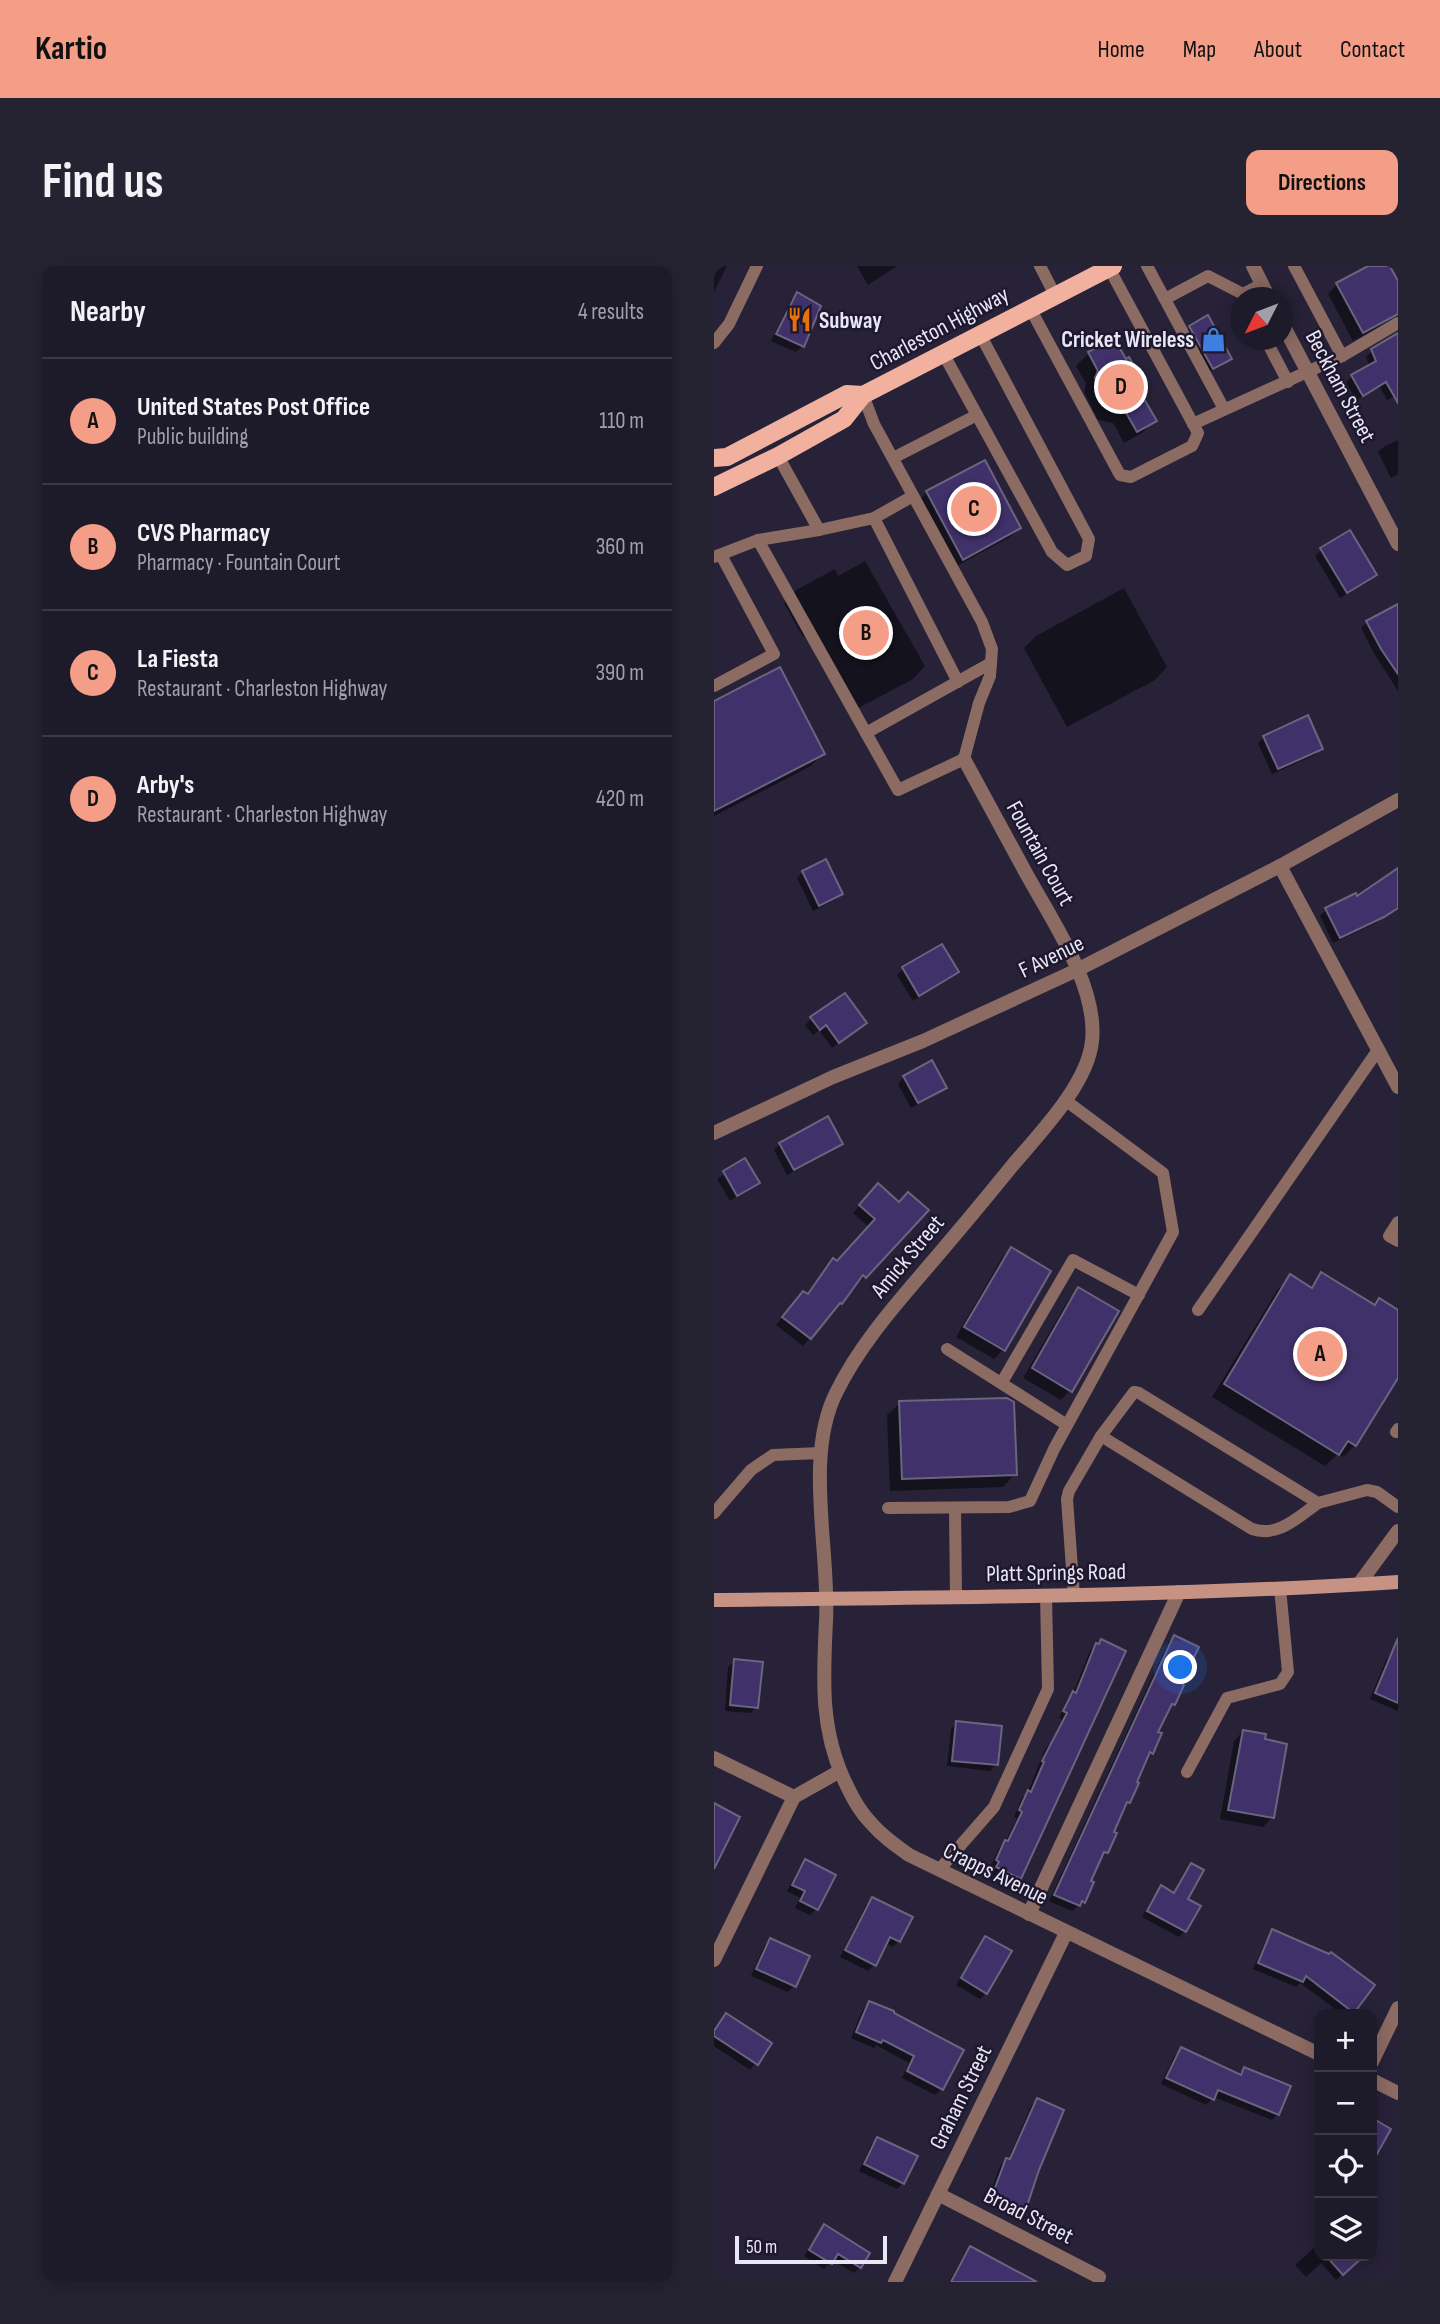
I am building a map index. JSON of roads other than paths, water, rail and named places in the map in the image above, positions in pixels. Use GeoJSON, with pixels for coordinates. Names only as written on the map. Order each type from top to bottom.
{"type":"FeatureCollection","features":[{"type":"Feature","properties":{"kind":"main road","name":"Charleston Highway"},"geometry":{"type":"LineString","coordinates":[[714,487],[845,419],[863,395],[1111,267]]}},
{"type":"Feature","properties":{"kind":"main road","name":"Charleston Highway"},"geometry":{"type":"LineString","coordinates":[[714,458],[727,457],[847,394],[863,395]]}},
{"type":"Feature","properties":{"kind":"main road","name":"Platt Springs Road"},"geometry":{"type":"LineString","coordinates":[[714,1600],[1074,1596],[1398,1582]]}},
{"type":"Feature","properties":{"kind":"street"},"geometry":{"type":"LineString","coordinates":[[1253,266],[1264,287]]}},
{"type":"Feature","properties":{"kind":"street","name":"Beckham Street"},"geometry":{"type":"LineString","coordinates":[[1293,343],[1398,544]]}},
{"type":"Feature","properties":{"kind":"street","name":"Fountain Court"},"geometry":{"type":"LineString","coordinates":[[964,759],[1077,970]]}},
{"type":"Feature","properties":{"kind":"street","name":"F Avenue"},"geometry":{"type":"LineString","coordinates":[[714,1133],[833,1077],[923,1041],[1077,970],[1280,866],[1398,800]]}},
{"type":"Feature","properties":{"kind":"street"},"geometry":{"type":"LineString","coordinates":[[1280,866],[1398,1087]]}},
{"type":"Feature","properties":{"kind":"street","name":"Amick Street"},"geometry":{"type":"LineString","coordinates":[[827,1599],[821,1532],[821,1453],[824,1426],[835,1394],[879,1325],[1046,1127],[1085,1066],[1092,1043],[1092,1019],[1077,970]]}},
{"type":"Feature","properties":{"kind":"street"},"geometry":{"type":"LineString","coordinates":[[1359,1584],[1398,1531]]}},
{"type":"Feature","properties":{"kind":"street"},"geometry":{"type":"LineString","coordinates":[[1028,1914],[1180,1592]]}},
{"type":"Feature","properties":{"kind":"street","name":"Crapps Avenue"},"geometry":{"type":"LineString","coordinates":[[827,1599],[823,1686],[829,1737],[840,1771],[868,1821],[885,1838],[909,1855],[939,1870],[1314,2052]]}},
{"type":"Feature","properties":{"kind":"street"},"geometry":{"type":"LineString","coordinates":[[714,1758],[794,1797]]}},
{"type":"Feature","properties":{"kind":"street"},"geometry":{"type":"LineString","coordinates":[[714,1960],[794,1797],[840,1771]]}},
{"type":"Feature","properties":{"kind":"street","name":"Graham Street"},"geometry":{"type":"LineString","coordinates":[[895,2282],[1066,1933]]}},
{"type":"Feature","properties":{"kind":"street"},"geometry":{"type":"LineString","coordinates":[[1377,2052],[1398,2008]]}},
{"type":"Feature","properties":{"kind":"street"},"geometry":{"type":"LineString","coordinates":[[1377,2082],[1398,2093]]}},
{"type":"Feature","properties":{"kind":"street","name":"Broad Street"},"geometry":{"type":"LineString","coordinates":[[938,2194],[1098,2277]]}},
{"type":"Feature","properties":{"kind":"lane"},"geometry":{"type":"LineString","coordinates":[[714,344],[729,324],[757,266]]}},
{"type":"Feature","properties":{"kind":"lane"},"geometry":{"type":"LineString","coordinates":[[1040,266],[1055,295]]}},
{"type":"Feature","properties":{"kind":"lane"},"geometry":{"type":"LineString","coordinates":[[1147,266],[1224,410]]}},
{"type":"Feature","properties":{"kind":"lane"},"geometry":{"type":"LineString","coordinates":[[1294,266],[1342,356]]}},
{"type":"Feature","properties":{"kind":"lane"},"geometry":{"type":"LineString","coordinates":[[1030,308],[1120,475],[1131,477],[1192,446],[1198,433],[1139,325],[1111,267]]}},
{"type":"Feature","properties":{"kind":"lane"},"geometry":{"type":"LineString","coordinates":[[1165,299],[1208,276],[1230,288]]}},
{"type":"Feature","properties":{"kind":"lane"},"geometry":{"type":"LineString","coordinates":[[1193,424],[1342,356],[1398,323]]}},
{"type":"Feature","properties":{"kind":"lane"},"geometry":{"type":"LineString","coordinates":[[943,353],[1052,552],[1067,565],[1086,556],[1089,538],[980,334]]}},
{"type":"Feature","properties":{"kind":"lane"},"geometry":{"type":"LineString","coordinates":[[1271,350],[1288,382]]}},
{"type":"Feature","properties":{"kind":"lane"},"geometry":{"type":"LineString","coordinates":[[758,540],[898,790],[964,759],[979,703],[990,676],[992,649],[982,622],[874,424],[863,395]]}},
{"type":"Feature","properties":{"kind":"lane"},"geometry":{"type":"LineString","coordinates":[[893,458],[977,415]]}},
{"type":"Feature","properties":{"kind":"lane"},"geometry":{"type":"LineString","coordinates":[[778,456],[820,530]]}},
{"type":"Feature","properties":{"kind":"lane"},"geometry":{"type":"LineString","coordinates":[[714,686],[774,654],[718,556],[758,540],[820,530],[874,517],[913,496]]}},
{"type":"Feature","properties":{"kind":"lane"},"geometry":{"type":"LineString","coordinates":[[874,517],[958,682]]}},
{"type":"Feature","properties":{"kind":"lane"},"geometry":{"type":"LineString","coordinates":[[866,733],[991,663]]}},
{"type":"Feature","properties":{"kind":"lane"},"geometry":{"type":"LineString","coordinates":[[1198,1310],[1378,1050]]}},
{"type":"Feature","properties":{"kind":"lane"},"geometry":{"type":"LineString","coordinates":[[888,1508],[1009,1507],[1030,1501],[1067,1425],[1173,1232],[1163,1173],[1065,1100]]}},
{"type":"Feature","properties":{"kind":"lane"},"geometry":{"type":"LineString","coordinates":[[1398,1222],[1389,1236],[1398,1241]]}},
{"type":"Feature","properties":{"kind":"lane"},"geometry":{"type":"LineString","coordinates":[[1002,1382],[1073,1260],[1139,1295]]}},
{"type":"Feature","properties":{"kind":"lane"},"geometry":{"type":"LineString","coordinates":[[947,1349],[1067,1425]]}},
{"type":"Feature","properties":{"kind":"lane"},"geometry":{"type":"LineString","coordinates":[[1074,1596],[1067,1499],[1069,1491],[1101,1436],[1134,1392],[1318,1503]]}},
{"type":"Feature","properties":{"kind":"lane"},"geometry":{"type":"LineString","coordinates":[[1101,1436],[1261,1532],[1282,1529],[1318,1503],[1367,1490],[1377,1492],[1398,1507]]}},
{"type":"Feature","properties":{"kind":"lane"},"geometry":{"type":"LineString","coordinates":[[714,1513],[751,1470],[773,1455],[821,1453]]}},
{"type":"Feature","properties":{"kind":"lane"},"geometry":{"type":"LineString","coordinates":[[955,1508],[956,1597]]}},
{"type":"Feature","properties":{"kind":"lane"},"geometry":{"type":"LineString","coordinates":[[1187,1772],[1227,1698],[1280,1684],[1288,1672],[1280,1588]]}},
{"type":"Feature","properties":{"kind":"lane"},"geometry":{"type":"LineString","coordinates":[[939,1870],[994,1807],[1048,1689],[1046,1596]]}},
{"type":"Feature","properties":{"kind":"place","name":"Subway"},"geometry":{"type":"Point","coordinates":[799,320]}},
{"type":"Feature","properties":{"kind":"place","name":"Cricket Wireless"},"geometry":{"type":"Point","coordinates":[1214,339]}},
{"type":"Feature","properties":{"kind":"place","name":"Arby's"},"geometry":{"type":"Point","coordinates":[1121,387]}},
{"type":"Feature","properties":{"kind":"place","name":"La Fiesta"},"geometry":{"type":"Point","coordinates":[974,509]}},
{"type":"Feature","properties":{"kind":"place","name":"CVS Pharmacy"},"geometry":{"type":"Point","coordinates":[866,633]}},
{"type":"Feature","properties":{"kind":"place","name":"United States Post Office"},"geometry":{"type":"Point","coordinates":[1320,1354]}}]}
